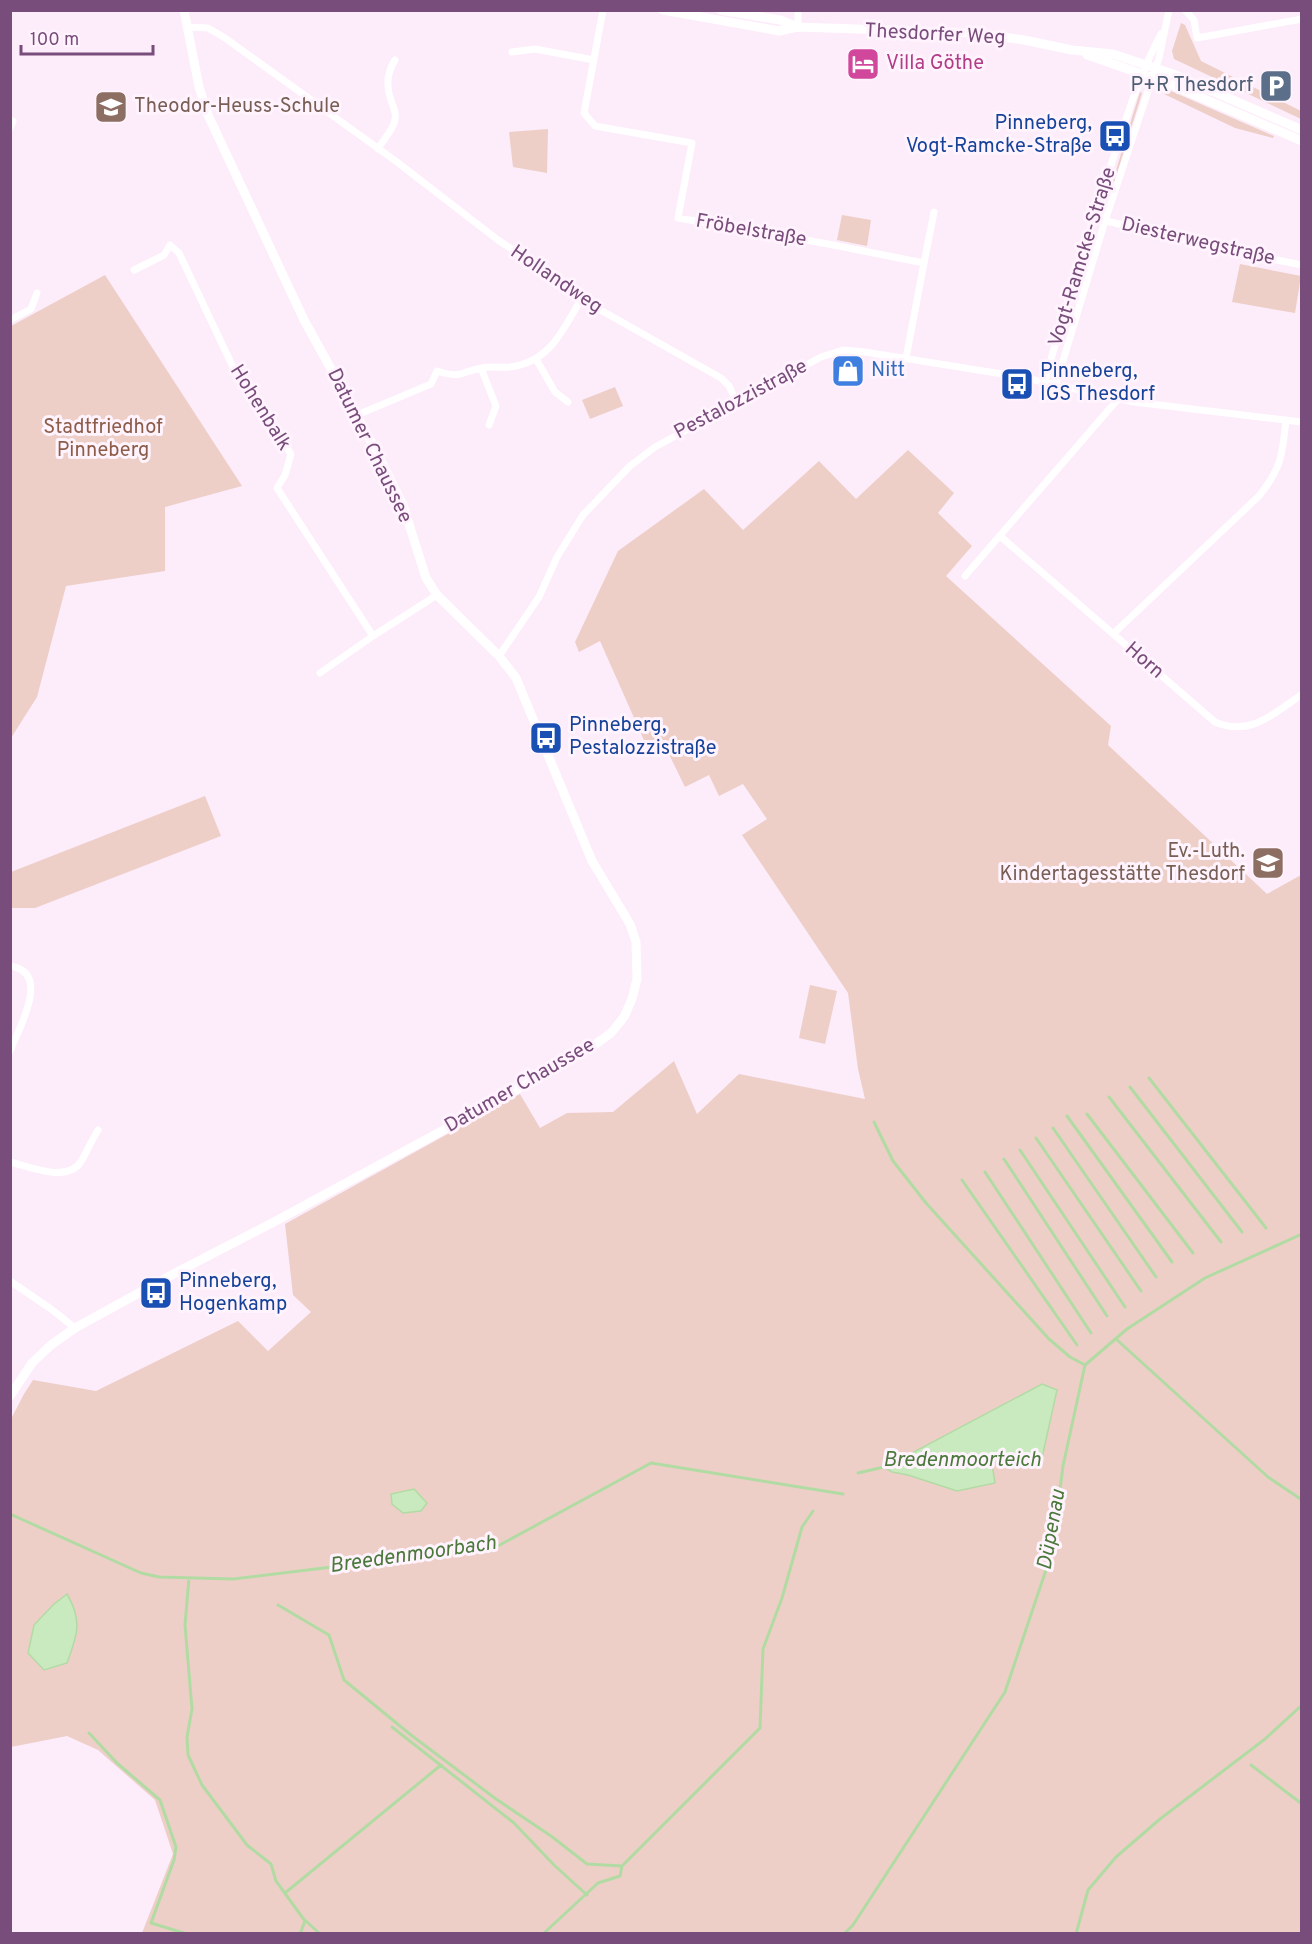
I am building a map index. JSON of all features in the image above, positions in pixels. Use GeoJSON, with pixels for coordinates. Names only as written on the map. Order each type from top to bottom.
{"type":"FeatureCollection","features":[{"type":"Feature","properties":{"kind":"street","name":"Datumer Chaussee"},"geometry":{"type":"LineString","coordinates":[[10,1396],[32,1363],[51,1345],[75,1329],[486,1107],[593,1046],[611,1033],[624,1017],[637,979],[636,942],[630,924],[592,861],[516,678],[500,656],[437,596],[426,578],[403,505],[357,415],[304,320],[208,115],[199,87],[184,10]]}},
{"type":"Feature","properties":{"kind":"street","name":"Fröbelstraße"},"geometry":{"type":"LineString","coordinates":[[603,10],[584,113],[596,126],[692,143],[678,218],[924,263]]}},
{"type":"Feature","properties":{"kind":"street","name":"Thesdorfer Weg"},"geometry":{"type":"LineString","coordinates":[[663,10],[779,31],[798,27],[975,33],[1024,40],[1150,71],[1217,92],[1302,130]]}},
{"type":"Feature","properties":{"kind":"street","name":"Thesdorfer Weg"},"geometry":{"type":"LineString","coordinates":[[720,10],[780,20],[798,27]]}},
{"type":"Feature","properties":{"kind":"street"},"geometry":{"type":"LineString","coordinates":[[798,10],[798,27]]}},
{"type":"Feature","properties":{"kind":"street"},"geometry":{"type":"LineString","coordinates":[[1150,71],[1169,10]]}},
{"type":"Feature","properties":{"kind":"street"},"geometry":{"type":"LineString","coordinates":[[1185,10],[1194,20],[1197,38],[1302,20]]}},
{"type":"Feature","properties":{"kind":"street","name":"Hollandweg"},"geometry":{"type":"LineString","coordinates":[[187,27],[208,28],[225,38],[581,299],[721,378],[729,386],[737,403]]}},
{"type":"Feature","properties":{"kind":"street"},"geometry":{"type":"LineString","coordinates":[[512,52],[535,49],[594,60]]}},
{"type":"Feature","properties":{"kind":"street"},"geometry":{"type":"LineString","coordinates":[[378,148],[393,127],[395,120],[388,88],[389,70],[395,60]]}},
{"type":"Feature","properties":{"kind":"street","name":"Thesdorfer Weg"},"geometry":{"type":"LineString","coordinates":[[1150,71],[1202,97],[1302,141]]}},
{"type":"Feature","properties":{"kind":"street","name":"Vogt-Ramcke-Straße"},"geometry":{"type":"LineString","coordinates":[[1045,381],[1094,218],[1150,71]]}},
{"type":"Feature","properties":{"kind":"street","name":"Vogt-Ramcke-Straße"},"geometry":{"type":"LineString","coordinates":[[1056,384],[1150,71]]}},
{"type":"Feature","properties":{"kind":"street"},"geometry":{"type":"LineString","coordinates":[[906,358],[934,212]]}},
{"type":"Feature","properties":{"kind":"street","name":"Diesterwegstraße"},"geometry":{"type":"LineString","coordinates":[[1094,218],[1302,265]]}},
{"type":"Feature","properties":{"kind":"street","name":"Hohenbalk"},"geometry":{"type":"LineString","coordinates":[[134,270],[164,255],[170,245],[179,254],[232,365],[291,454],[285,475],[277,488],[373,636]]}},
{"type":"Feature","properties":{"kind":"street"},"geometry":{"type":"LineString","coordinates":[[10,320],[31,309],[37,293]]}},
{"type":"Feature","properties":{"kind":"street"},"geometry":{"type":"LineString","coordinates":[[357,415],[431,384],[437,371],[454,376],[481,368],[510,367],[536,359],[555,342],[581,299]]}},
{"type":"Feature","properties":{"kind":"street","name":"Pestalozzistraße"},"geometry":{"type":"LineString","coordinates":[[500,656],[539,597],[557,557],[583,515],[630,466],[655,447],[821,357],[843,351],[906,358],[1045,381],[1118,399],[1302,422]]}},
{"type":"Feature","properties":{"kind":"street"},"geometry":{"type":"LineString","coordinates":[[536,359],[555,392],[568,402]]}},
{"type":"Feature","properties":{"kind":"street"},"geometry":{"type":"LineString","coordinates":[[481,368],[496,406],[489,425]]}},
{"type":"Feature","properties":{"kind":"street"},"geometry":{"type":"LineString","coordinates":[[965,576],[1118,399]]}},
{"type":"Feature","properties":{"kind":"street"},"geometry":{"type":"LineString","coordinates":[[1113,634],[1259,495],[1274,476],[1282,457],[1286,420]]}},
{"type":"Feature","properties":{"kind":"street","name":"Horn"},"geometry":{"type":"LineString","coordinates":[[1000,536],[1215,722],[1227,727],[1240,728],[1256,724],[1302,694]]}},
{"type":"Feature","properties":{"kind":"street"},"geometry":{"type":"LineString","coordinates":[[320,673],[437,596]]}},
{"type":"Feature","properties":{"kind":"street"},"geometry":{"type":"LineString","coordinates":[[10,966],[19,967],[28,975],[33,984],[32,994],[10,1052]]}},
{"type":"Feature","properties":{"kind":"street"},"geometry":{"type":"LineString","coordinates":[[10,1162],[58,1173],[68,1173],[82,1161],[87,1146],[98,1130]]}},
{"type":"Feature","properties":{"kind":"street"},"geometry":{"type":"LineString","coordinates":[[10,1281],[51,1309],[75,1329]]}},
{"type":"Feature","properties":{"kind":"green space"},"geometry":{"type":"Polygon","coordinates":[[[1181,23],[1185,25],[1201,61],[1301,111],[1301,119],[1174,59],[1172,51],[1181,23]]]}},
{"type":"Feature","properties":{"kind":"green space"},"geometry":{"type":"Polygon","coordinates":[[[1166,91],[1171,91],[1274,136],[1273,138],[1235,128],[1164,94],[1166,91]]]}},
{"type":"Feature","properties":{"kind":"green space"},"geometry":{"type":"Polygon","coordinates":[[[1140,92],[1142,93],[1111,193],[1109,192],[1140,92]]]}},
{"type":"Feature","properties":{"kind":"green space"},"geometry":{"type":"Polygon","coordinates":[[[548,129],[547,173],[513,167],[509,132],[548,129]]]}},
{"type":"Feature","properties":{"kind":"green space"},"geometry":{"type":"Polygon","coordinates":[[[842,215],[871,220],[867,246],[837,240],[842,215]]]}},
{"type":"Feature","properties":{"kind":"green space"},"geometry":{"type":"Polygon","coordinates":[[[1240,264],[1301,276],[1295,313],[1232,302],[1240,264]]]}},
{"type":"Feature","properties":{"kind":"green space","name":"Stadtfriedhof Pinneberg"},"geometry":{"type":"Polygon","coordinates":[[[105,275],[242,486],[165,507],[165,571],[66,586],[37,697],[11,738],[11,326],[105,275]]]}},
{"type":"Feature","properties":{"kind":"green space"},"geometry":{"type":"Polygon","coordinates":[[[615,387],[623,406],[590,419],[582,400],[615,387]]]}},
{"type":"Feature","properties":{"kind":"green space"},"geometry":{"type":"Polygon","coordinates":[[[908,450],[954,493],[938,513],[972,546],[946,576],[1111,726],[1108,745],[1267,894],[1301,875],[1301,1933],[142,1933],[173,1854],[155,1800],[98,1750],[67,1736],[11,1747],[10,1421],[33,1380],[96,1391],[238,1321],[268,1351],[311,1312],[293,1295],[285,1224],[520,1094],[540,1128],[567,1113],[613,1112],[674,1061],[697,1114],[739,1074],[865,1099],[858,1069],[848,993],[742,835],[767,819],[743,784],[719,796],[709,775],[685,787],[661,738],[647,747],[600,641],[579,652],[575,642],[618,551],[704,489],[743,530],[819,461],[856,499],[908,450]]]}},
{"type":"Feature","properties":{"kind":"green space"},"geometry":{"type":"Polygon","coordinates":[[[205,796],[221,836],[35,908],[11,908],[11,872],[205,796]]]}},
{"type":"Feature","properties":{"kind":"green space"},"geometry":{"type":"Polygon","coordinates":[[[810,985],[837,991],[825,1044],[799,1038],[810,985]]]}},
{"type":"Feature","properties":{"kind":"water","name":"Bredenmoorteich"},"geometry":{"type":"Polygon","coordinates":[[[1042,1384],[1057,1390],[1042,1458],[1010,1455],[992,1464],[995,1483],[957,1491],[892,1472],[884,1467],[907,1461],[910,1454],[1042,1384]]]}},
{"type":"Feature","properties":{"kind":"water"},"geometry":{"type":"Polygon","coordinates":[[[414,1489],[427,1503],[421,1511],[403,1513],[392,1504],[391,1494],[414,1489]]]}},
{"type":"Feature","properties":{"kind":"water"},"geometry":{"type":"Polygon","coordinates":[[[67,1594],[77,1621],[76,1636],[67,1663],[44,1670],[28,1653],[34,1625],[67,1594]]]}},
{"type":"Feature","properties":{"kind":"waterway"},"geometry":{"type":"LineString","coordinates":[[1149,1078],[1266,1228]]}},
{"type":"Feature","properties":{"kind":"waterway"},"geometry":{"type":"LineString","coordinates":[[1130,1087],[1242,1232]]}},
{"type":"Feature","properties":{"kind":"waterway"},"geometry":{"type":"LineString","coordinates":[[1109,1097],[1221,1242]]}},
{"type":"Feature","properties":{"kind":"waterway"},"geometry":{"type":"LineString","coordinates":[[1087,1114],[1193,1253]]}},
{"type":"Feature","properties":{"kind":"waterway"},"geometry":{"type":"LineString","coordinates":[[1067,1116],[1172,1262]]}},
{"type":"Feature","properties":{"kind":"waterway"},"geometry":{"type":"LineString","coordinates":[[874,1122],[893,1161],[926,1203],[1049,1339],[1070,1357],[1085,1365]]}},
{"type":"Feature","properties":{"kind":"waterway"},"geometry":{"type":"LineString","coordinates":[[1053,1128],[1156,1277]]}},
{"type":"Feature","properties":{"kind":"waterway"},"geometry":{"type":"LineString","coordinates":[[1036,1138],[1141,1291]]}},
{"type":"Feature","properties":{"kind":"waterway"},"geometry":{"type":"LineString","coordinates":[[1020,1150],[1125,1307]]}},
{"type":"Feature","properties":{"kind":"waterway"},"geometry":{"type":"LineString","coordinates":[[1004,1159],[1107,1316]]}},
{"type":"Feature","properties":{"kind":"waterway"},"geometry":{"type":"LineString","coordinates":[[985,1172],[1091,1333]]}},
{"type":"Feature","properties":{"kind":"waterway"},"geometry":{"type":"LineString","coordinates":[[962,1180],[1077,1345]]}},
{"type":"Feature","properties":{"kind":"waterway","name":"Düpenau"},"geometry":{"type":"LineString","coordinates":[[844,1934],[853,1925],[1005,1692],[1052,1552],[1063,1466],[1085,1365],[1127,1329],[1205,1278],[1302,1234]]}},
{"type":"Feature","properties":{"kind":"waterway"},"geometry":{"type":"LineString","coordinates":[[1116,1339],[1268,1477],[1302,1500]]}},
{"type":"Feature","properties":{"kind":"waterway","name":"Breedenmoorbach"},"geometry":{"type":"LineString","coordinates":[[10,1514],[141,1573],[159,1577],[233,1579],[496,1547],[651,1463],[843,1494]]}},
{"type":"Feature","properties":{"kind":"waterway"},"geometry":{"type":"LineString","coordinates":[[858,1473],[884,1467]]}},
{"type":"Feature","properties":{"kind":"waterway"},"geometry":{"type":"LineString","coordinates":[[543,1934],[598,1883],[620,1876],[622,1866],[760,1728],[763,1649],[782,1598],[802,1527],[813,1511]]}},
{"type":"Feature","properties":{"kind":"waterway"},"geometry":{"type":"LineString","coordinates":[[189,1578],[185,1625],[192,1709],[187,1737],[188,1755],[202,1785],[247,1845],[271,1864],[276,1881],[305,1921],[300,1934]]}},
{"type":"Feature","properties":{"kind":"waterway"},"geometry":{"type":"LineString","coordinates":[[278,1605],[329,1635],[344,1680],[411,1735],[587,1864],[622,1866]]}},
{"type":"Feature","properties":{"kind":"waterway"},"geometry":{"type":"LineString","coordinates":[[1076,1934],[1088,1890],[1116,1857],[1160,1819],[1265,1739],[1302,1705]]}},
{"type":"Feature","properties":{"kind":"waterway"},"geometry":{"type":"LineString","coordinates":[[392,1727],[514,1823],[554,1865],[587,1895]]}},
{"type":"Feature","properties":{"kind":"waterway"},"geometry":{"type":"LineString","coordinates":[[89,1733],[117,1763],[160,1800],[176,1847],[174,1860],[151,1923],[187,1934]]}},
{"type":"Feature","properties":{"kind":"waterway"},"geometry":{"type":"LineString","coordinates":[[285,1893],[441,1765]]}},
{"type":"Feature","properties":{"kind":"waterway"},"geometry":{"type":"LineString","coordinates":[[1251,1765],[1302,1804]]}},
{"type":"Feature","properties":{"kind":"waterway"},"geometry":{"type":"LineString","coordinates":[[306,1921],[320,1934]]}},
{"type":"Feature","properties":{"kind":"place","name":"Villa Göthe"},"geometry":{"type":"Point","coordinates":[863,64]}},
{"type":"Feature","properties":{"kind":"place","name":"P+R Thesdorf"},"geometry":{"type":"Point","coordinates":[1276,86]}},
{"type":"Feature","properties":{"kind":"place","name":"Theodor-Heuss-Schule"},"geometry":{"type":"Point","coordinates":[111,107]}},
{"type":"Feature","properties":{"kind":"place","name":"Pinneberg, Vogt-Ramcke-Straße"},"geometry":{"type":"Point","coordinates":[1115,136]}},
{"type":"Feature","properties":{"kind":"place","name":"Nitt"},"geometry":{"type":"Point","coordinates":[848,371]}},
{"type":"Feature","properties":{"kind":"place","name":"Pinneberg, IGS Thesdorf"},"geometry":{"type":"Point","coordinates":[1017,384]}},
{"type":"Feature","properties":{"kind":"place","name":"Pinneberg, Pestalozzistraße"},"geometry":{"type":"Point","coordinates":[546,738]}},
{"type":"Feature","properties":{"kind":"place","name":"Ev.-Luth. Kindertagesstätte Thesdorf"},"geometry":{"type":"Point","coordinates":[1268,863]}},
{"type":"Feature","properties":{"kind":"place","name":"Pinneberg, Hogenkamp"},"geometry":{"type":"Point","coordinates":[156,1293]}}]}
